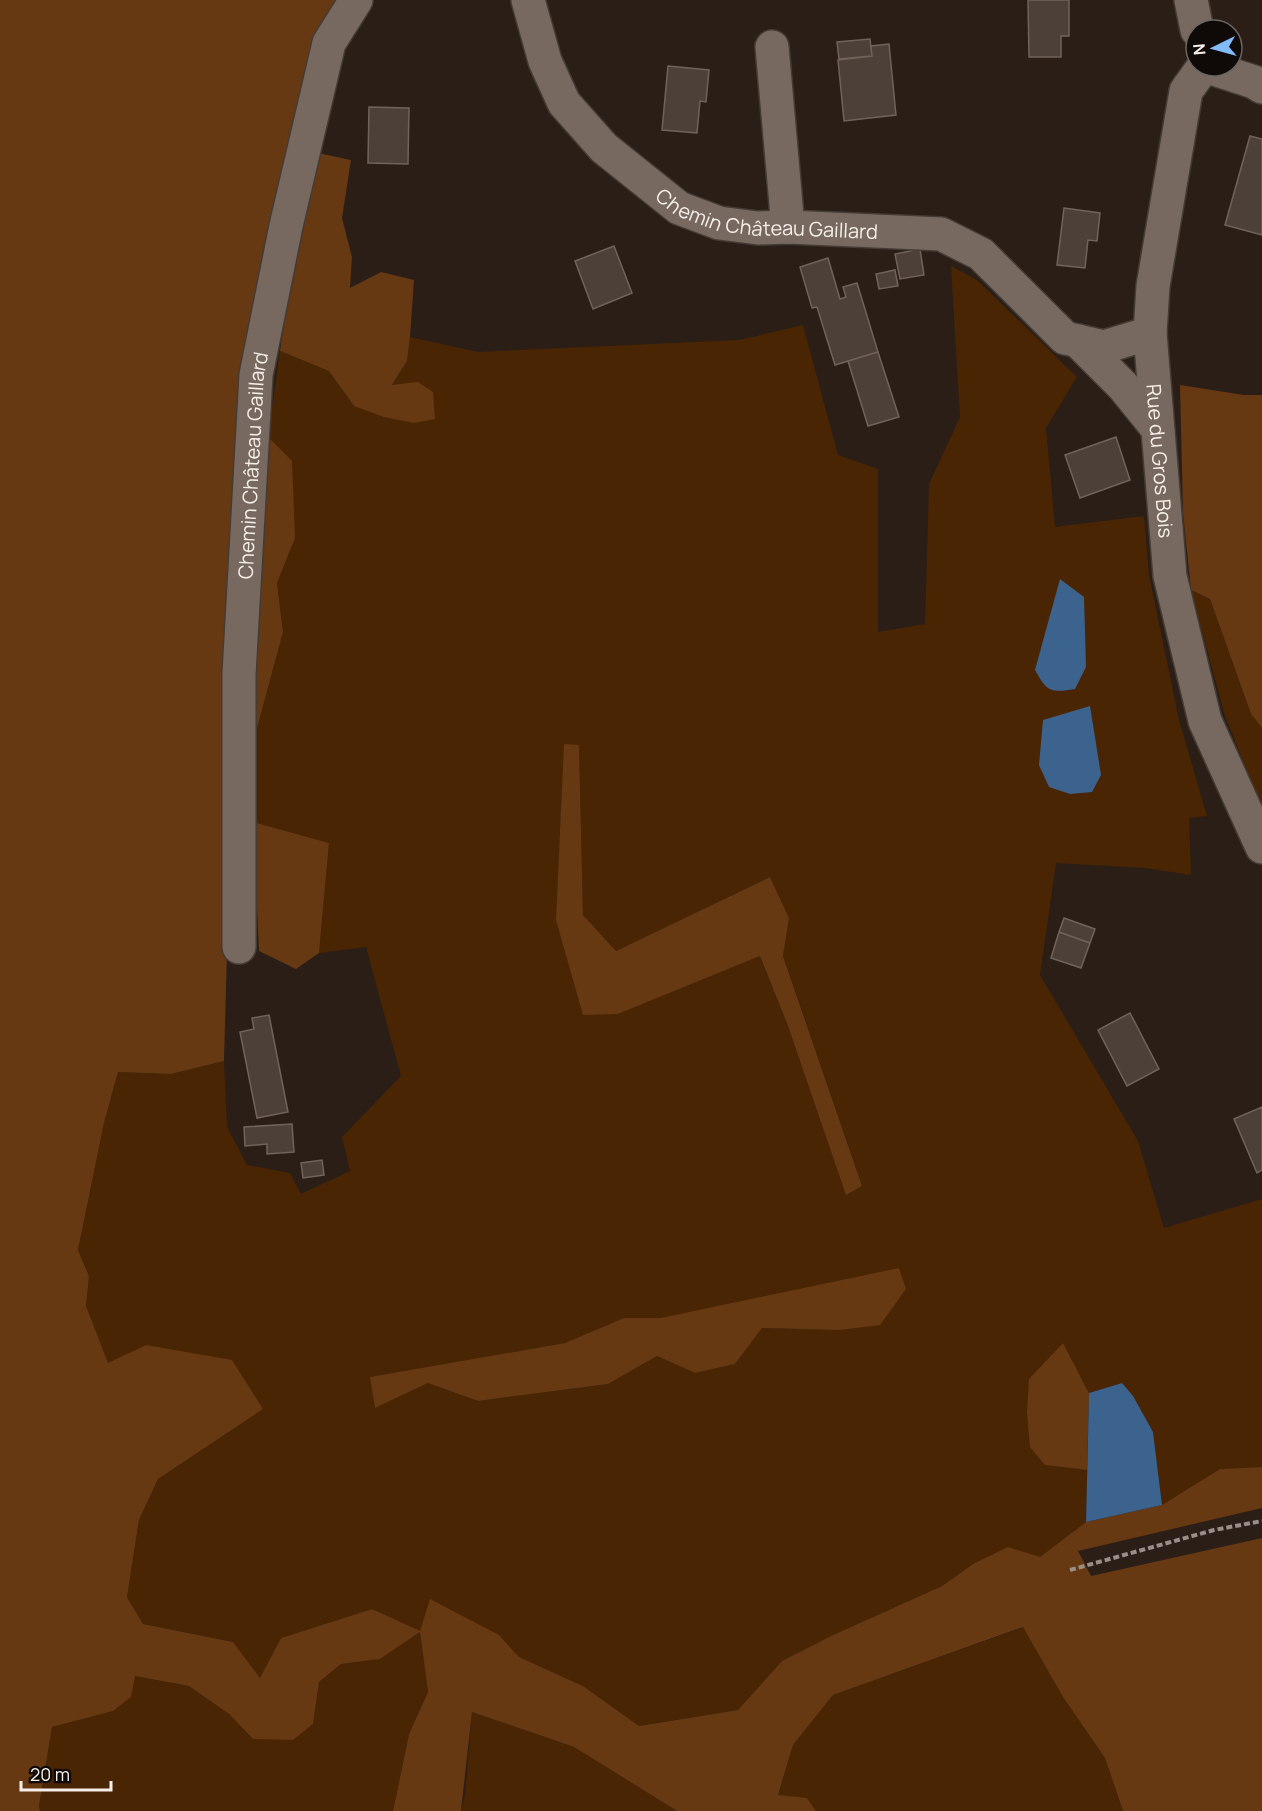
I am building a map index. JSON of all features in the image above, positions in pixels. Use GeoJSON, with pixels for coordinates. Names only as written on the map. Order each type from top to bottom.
{"type":"FeatureCollection","features":[{"type":"Feature","properties":{"kind":"street","name":"Chemin Château Gaillard"},"geometry":{"type":"LineString","coordinates":[[239,947],[239,674],[256,375],[286,226],[329,43],[356,0]]}},
{"type":"Feature","properties":{"kind":"street","name":"Chemin Château Gaillard"},"geometry":{"type":"LineString","coordinates":[[528,0],[545,61],[564,103],[604,148],[679,208],[719,223],[758,228],[788,227],[941,234],[981,254],[1065,338],[1104,347],[1150,333]]}},
{"type":"Feature","properties":{"kind":"street"},"geometry":{"type":"LineString","coordinates":[[1191,0],[1195,18]]}},
{"type":"Feature","properties":{"kind":"street"},"geometry":{"type":"LineString","coordinates":[[772,47],[788,227]]}},
{"type":"Feature","properties":{"kind":"street","name":"Rue du Gros Bois"},"geometry":{"type":"LineString","coordinates":[[1195,78],[1186,91],[1153,286],[1150,333],[1157,428],[1170,576],[1205,722],[1262,846]]}},
{"type":"Feature","properties":{"kind":"street","name":"Rue du Gros Bois"},"geometry":{"type":"LineString","coordinates":[[1242,78],[1262,87]]}},
{"type":"Feature","properties":{"kind":"street","name":"Chemin Château Gaillard"},"geometry":{"type":"LineString","coordinates":[[1078,341],[1123,386],[1157,428]]}},
{"type":"Feature","properties":{"kind":"path"},"geometry":{"type":"LineString","coordinates":[[1070,1570],[1214,1530],[1262,1521]]}},
{"type":"Feature","properties":{"kind":"shaded area"},"geometry":{"type":"Polygon","coordinates":[[[0,0],[341,0],[243,371],[223,672],[227,950],[224,1061],[171,1074],[118,1072],[104,1123],[78,1250],[89,1276],[86,1306],[108,1363],[146,1345],[232,1360],[263,1409],[158,1479],[139,1520],[127,1597],[143,1624],[233,1642],[260,1678],[281,1638],[372,1609],[420,1631],[430,1599],[499,1635],[519,1657],[583,1686],[639,1726],[738,1710],[782,1661],[831,1636],[942,1586],[973,1564],[1008,1547],[1040,1557],[1086,1522],[1162,1505],[1220,1469],[1262,1467],[1262,1508],[1078,1551],[1091,1576],[1262,1538],[1262,1811],[1123,1811],[1105,1758],[1063,1697],[1023,1627],[833,1695],[793,1745],[778,1795],[807,1798],[816,1811],[677,1811],[574,1747],[472,1712],[461,1811],[393,1811],[409,1734],[428,1692],[420,1632],[380,1659],[341,1664],[319,1682],[313,1724],[293,1740],[253,1739],[229,1714],[189,1686],[135,1676],[131,1697],[113,1711],[52,1727],[40,1811],[0,1811],[0,0]]]}},
{"type":"Feature","properties":{"kind":"shaded area"},"geometry":{"type":"Polygon","coordinates":[[[318,153],[351,160],[342,218],[352,257],[350,288],[381,272],[414,280],[407,361],[392,385],[418,382],[433,392],[435,419],[414,423],[384,417],[354,406],[329,371],[280,351],[298,226],[318,153]]]}},
{"type":"Feature","properties":{"kind":"shaded area"},"geometry":{"type":"Polygon","coordinates":[[[951,266],[977,280],[1077,377],[1046,428],[1055,527],[1144,516],[1149,575],[1179,720],[1207,816],[1189,818],[1191,875],[1146,868],[1056,863],[1040,975],[1138,1141],[1164,1228],[1262,1199],[1262,1467],[1220,1469],[1162,1505],[1153,1432],[1122,1383],[1089,1393],[1063,1343],[1045,1465],[1087,1470],[1086,1522],[1040,1557],[973,1564],[942,1586],[831,1636],[782,1661],[738,1710],[639,1726],[583,1686],[519,1657],[499,1635],[420,1632],[372,1609],[281,1638],[260,1679],[233,1642],[143,1624],[127,1597],[139,1520],[158,1479],[263,1409],[146,1345],[108,1364],[86,1306],[89,1276],[78,1250],[104,1123],[118,1072],[171,1074],[224,1061],[227,1127],[247,1165],[290,1173],[301,1194],[350,1171],[342,1137],[401,1076],[366,947],[319,953],[329,843],[253,822],[255,736],[283,632],[277,583],[295,538],[268,437],[280,351],[329,371],[354,406],[392,386],[407,361],[410,337],[478,352],[739,340],[803,325],[838,455],[878,469],[878,632],[925,624],[929,484],[960,417],[951,266]],[[579,745],[556,920],[618,1014],[760,956],[788,1026],[846,1194],[862,1186],[783,955],[789,918],[770,877],[616,951],[583,915],[579,745]],[[624,1318],[565,1343],[371,1377],[375,1408],[428,1383],[478,1401],[608,1384],[657,1356],[695,1373],[735,1364],[762,1328],[839,1330],[661,1318],[624,1318]]]}},
{"type":"Feature","properties":{"kind":"shaded area"},"geometry":{"type":"Polygon","coordinates":[[[1180,385],[1244,395],[1262,395],[1262,728],[1251,714],[1210,599],[1191,590],[1183,513],[1180,385]]]}},
{"type":"Feature","properties":{"kind":"shaded area"},"geometry":{"type":"Polygon","coordinates":[[[268,437],[292,461],[295,538],[277,583],[283,632],[255,736],[257,590],[268,437]]]}},
{"type":"Feature","properties":{"kind":"shaded area"},"geometry":{"type":"Polygon","coordinates":[[[1191,590],[1210,599],[1251,714],[1262,728],[1262,808],[1225,716],[1191,590]]]}},
{"type":"Feature","properties":{"kind":"shaded area"},"geometry":{"type":"Polygon","coordinates":[[[564,744],[579,745],[583,915],[616,951],[770,877],[789,918],[783,956],[862,1186],[846,1195],[788,1026],[760,956],[618,1014],[583,1015],[556,920],[564,744]]]}},
{"type":"Feature","properties":{"kind":"shaded area"},"geometry":{"type":"Polygon","coordinates":[[[253,822],[329,843],[319,953],[296,969],[259,951],[253,822]]]}},
{"type":"Feature","properties":{"kind":"shaded area"},"geometry":{"type":"Polygon","coordinates":[[[899,1268],[906,1289],[880,1325],[839,1330],[762,1328],[735,1364],[695,1373],[657,1356],[608,1384],[478,1401],[428,1383],[375,1408],[370,1377],[565,1343],[624,1318],[661,1318],[899,1268]]]}},
{"type":"Feature","properties":{"kind":"shaded area"},"geometry":{"type":"Polygon","coordinates":[[[1063,1343],[1089,1393],[1087,1470],[1045,1465],[1030,1447],[1027,1412],[1029,1379],[1063,1343]]]}},
{"type":"Feature","properties":{"kind":"shaded area"},"geometry":{"type":"Polygon","coordinates":[[[1024,1627],[1063,1697],[1105,1758],[1123,1811],[816,1811],[807,1798],[778,1796],[793,1745],[833,1695],[1024,1627]]]}},
{"type":"Feature","properties":{"kind":"shaded area"},"geometry":{"type":"Polygon","coordinates":[[[420,1632],[428,1692],[409,1734],[393,1811],[40,1811],[52,1727],[113,1711],[135,1676],[189,1686],[229,1714],[253,1739],[313,1723],[319,1682],[341,1664],[380,1659],[420,1632]]]}},
{"type":"Feature","properties":{"kind":"shaded area"},"geometry":{"type":"Polygon","coordinates":[[[472,1712],[574,1747],[677,1811],[461,1811],[465,1795],[472,1712]]]}},
{"type":"Feature","properties":{"kind":"water"},"geometry":{"type":"Polygon","coordinates":[[[1060,579],[1084,597],[1086,667],[1075,689],[1055,691],[1043,683],[1035,670],[1060,579]]]}},
{"type":"Feature","properties":{"kind":"water"},"geometry":{"type":"Polygon","coordinates":[[[1090,706],[1101,775],[1092,792],[1070,794],[1049,787],[1039,765],[1043,720],[1090,706]]]}},
{"type":"Feature","properties":{"kind":"water"},"geometry":{"type":"Polygon","coordinates":[[[1122,1383],[1133,1396],[1153,1432],[1162,1505],[1086,1522],[1089,1393],[1122,1383]]]}},
{"type":"Feature","properties":{"kind":"building"},"geometry":{"type":"Polygon","coordinates":[[[1028,0],[1069,0],[1069,36],[1061,36],[1061,57],[1029,57],[1028,0]]]}},
{"type":"Feature","properties":{"kind":"building"},"geometry":{"type":"Polygon","coordinates":[[[870,39],[872,56],[839,59],[837,42],[870,39]]]}},
{"type":"Feature","properties":{"kind":"building"},"geometry":{"type":"Polygon","coordinates":[[[889,44],[896,115],[844,121],[838,60],[872,56],[871,46],[889,44]]]}},
{"type":"Feature","properties":{"kind":"building"},"geometry":{"type":"Polygon","coordinates":[[[668,66],[709,70],[706,102],[700,101],[697,133],[662,130],[668,66]]]}},
{"type":"Feature","properties":{"kind":"building"},"geometry":{"type":"Polygon","coordinates":[[[369,107],[409,108],[408,164],[368,163],[369,107]]]}},
{"type":"Feature","properties":{"kind":"building"},"geometry":{"type":"Polygon","coordinates":[[[1250,136],[1262,139],[1262,235],[1225,225],[1250,136]]]}},
{"type":"Feature","properties":{"kind":"building"},"geometry":{"type":"Polygon","coordinates":[[[1064,208],[1100,213],[1097,241],[1088,240],[1085,268],[1057,265],[1064,208]]]}},
{"type":"Feature","properties":{"kind":"building"},"geometry":{"type":"Polygon","coordinates":[[[614,246],[632,293],[593,309],[575,261],[614,246]]]}},
{"type":"Feature","properties":{"kind":"building"},"geometry":{"type":"Polygon","coordinates":[[[920,249],[924,275],[900,279],[895,254],[920,249]]]}},
{"type":"Feature","properties":{"kind":"building"},"geometry":{"type":"Polygon","coordinates":[[[828,258],[840,299],[846,297],[843,287],[857,283],[878,352],[835,365],[817,307],[812,308],[800,267],[828,258]]]}},
{"type":"Feature","properties":{"kind":"building"},"geometry":{"type":"Polygon","coordinates":[[[895,270],[898,286],[879,289],[876,274],[895,270]]]}},
{"type":"Feature","properties":{"kind":"building"},"geometry":{"type":"Polygon","coordinates":[[[878,352],[899,417],[868,426],[848,361],[878,352]]]}},
{"type":"Feature","properties":{"kind":"building"},"geometry":{"type":"Polygon","coordinates":[[[1116,437],[1130,480],[1080,498],[1065,455],[1116,437]]]}},
{"type":"Feature","properties":{"kind":"building"},"geometry":{"type":"Polygon","coordinates":[[[1064,918],[1095,929],[1090,943],[1059,932],[1064,918]]]}},
{"type":"Feature","properties":{"kind":"building"},"geometry":{"type":"Polygon","coordinates":[[[1059,932],[1090,943],[1081,968],[1051,958],[1059,932]]]}},
{"type":"Feature","properties":{"kind":"building"},"geometry":{"type":"Polygon","coordinates":[[[1130,1013],[1159,1069],[1127,1086],[1098,1030],[1130,1013]]]}},
{"type":"Feature","properties":{"kind":"building"},"geometry":{"type":"Polygon","coordinates":[[[269,1015],[288,1112],[257,1118],[240,1032],[254,1029],[252,1018],[269,1015]]]}},
{"type":"Feature","properties":{"kind":"building"},"geometry":{"type":"Polygon","coordinates":[[[1262,1107],[1262,1170],[1257,1173],[1234,1119],[1262,1107]]]}},
{"type":"Feature","properties":{"kind":"building"},"geometry":{"type":"Polygon","coordinates":[[[292,1124],[294,1152],[267,1154],[267,1144],[245,1146],[244,1127],[292,1124]]]}},
{"type":"Feature","properties":{"kind":"building"},"geometry":{"type":"Polygon","coordinates":[[[322,1160],[324,1175],[303,1178],[301,1163],[322,1160]]]}}]}
